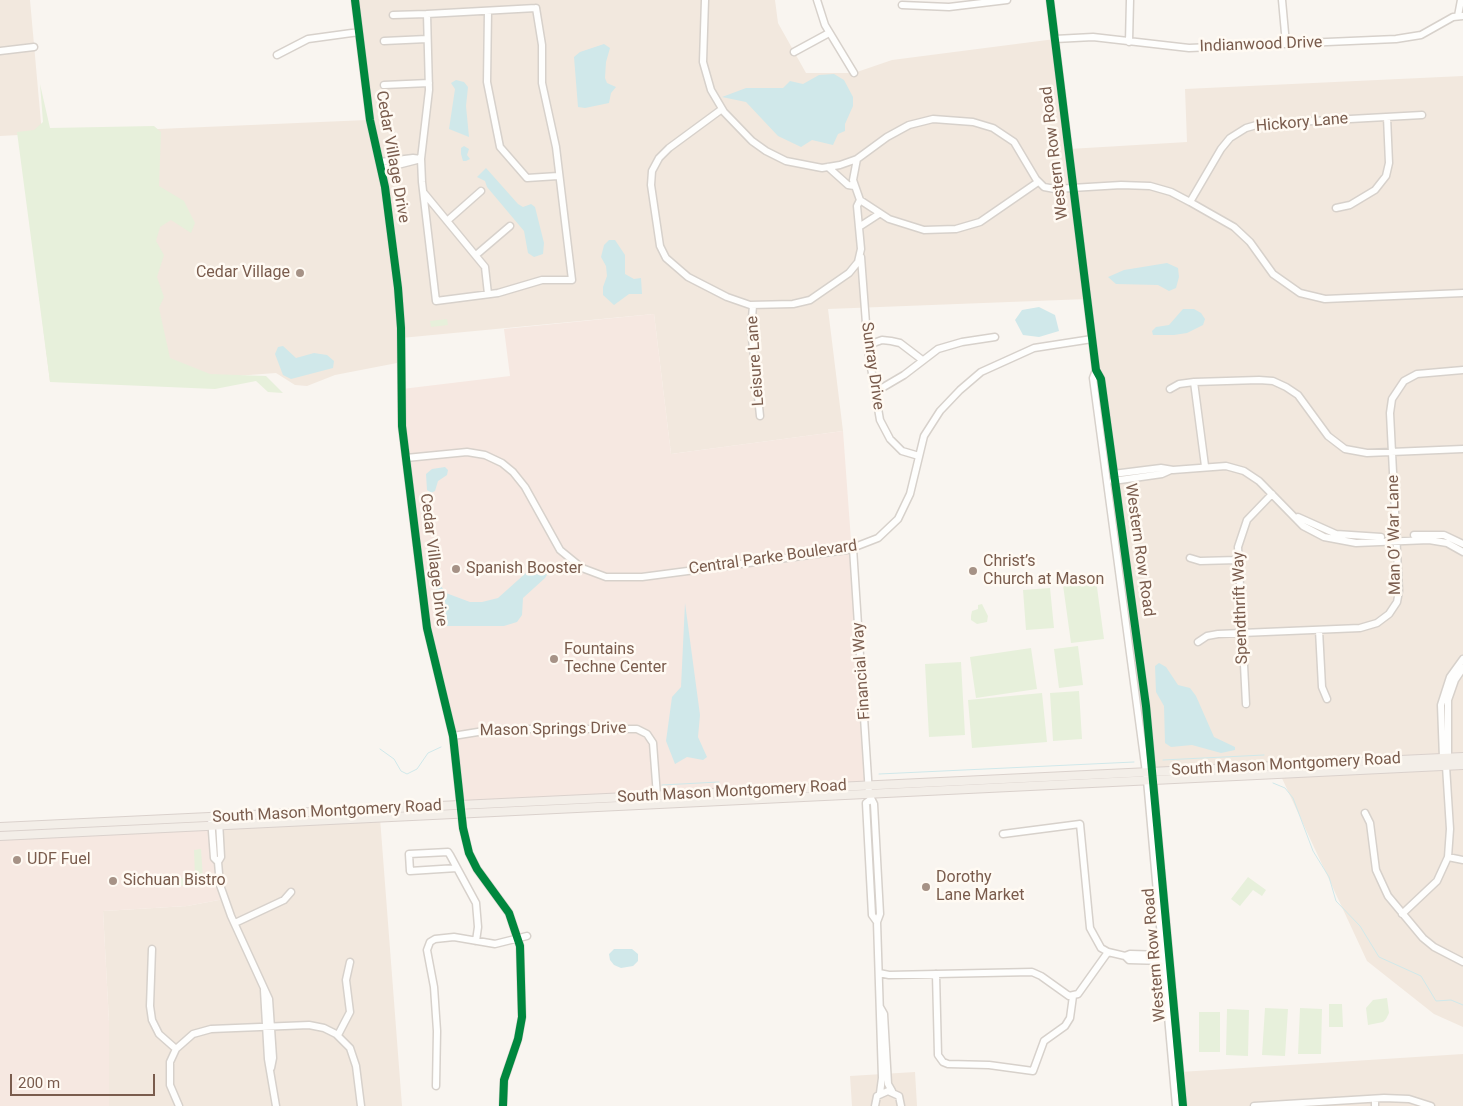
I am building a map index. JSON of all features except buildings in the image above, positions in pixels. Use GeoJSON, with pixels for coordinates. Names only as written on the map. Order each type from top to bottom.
{"type":"FeatureCollection","features":[{"type":"Feature","properties":{"kind":"main road","name":"South Mason Montgomery Road"},"geometry":{"type":"LineString","coordinates":[[0,827],[462,814],[870,793],[1463,756]]}},
{"type":"Feature","properties":{"kind":"main road","name":"South Mason Montgomery Road"},"geometry":{"type":"LineString","coordinates":[[1150,776],[1463,765]]}},
{"type":"Feature","properties":{"kind":"main road","name":"South Mason Montgomery Road"},"geometry":{"type":"LineString","coordinates":[[0,836],[462,805],[658,796],[870,793]]}},
{"type":"Feature","properties":{"kind":"street","name":"Cedar Village Drive"},"geometry":{"type":"LineString","coordinates":[[355,0],[370,120],[381,166],[400,310],[402,419],[427,628],[453,736],[462,814],[469,853],[477,869],[504,903],[518,938],[521,956],[522,1017],[518,1039],[504,1080],[503,1106]]}},
{"type":"Feature","properties":{"kind":"street"},"geometry":{"type":"LineString","coordinates":[[705,0],[704,69],[711,90],[722,109],[746,136],[766,152],[797,164],[828,167],[858,160],[887,137],[909,125],[933,119],[983,124],[1008,137],[1024,156],[1038,182],[1047,188],[1121,185],[1150,186],[1171,192],[1190,202],[1234,227],[1250,242],[1273,274],[1300,293],[1325,299],[1463,293]]}},
{"type":"Feature","properties":{"kind":"street"},"geometry":{"type":"LineString","coordinates":[[817,0],[829,33],[854,73]]}},
{"type":"Feature","properties":{"kind":"street"},"geometry":{"type":"LineString","coordinates":[[902,5],[942,7],[1007,0]]}},
{"type":"Feature","properties":{"kind":"street","name":"Western Row Road"},"geometry":{"type":"LineString","coordinates":[[1050,0],[1096,370],[1094,378],[1150,776]]}},
{"type":"Feature","properties":{"kind":"street"},"geometry":{"type":"LineString","coordinates":[[1129,42],[1130,0]]}},
{"type":"Feature","properties":{"kind":"street"},"geometry":{"type":"LineString","coordinates":[[1282,0],[1286,44]]}},
{"type":"Feature","properties":{"kind":"street"},"geometry":{"type":"LineString","coordinates":[[1460,16],[1461,0]]}},
{"type":"Feature","properties":{"kind":"street"},"geometry":{"type":"LineString","coordinates":[[393,15],[536,8],[542,45],[544,93],[556,147],[572,280],[542,280],[488,294],[436,301],[421,159],[429,82],[427,14]]}},
{"type":"Feature","properties":{"kind":"street"},"geometry":{"type":"LineString","coordinates":[[488,11],[487,82],[500,147],[527,178],[558,176]]}},
{"type":"Feature","properties":{"kind":"street","name":"Indianwood Drive"},"geometry":{"type":"LineString","coordinates":[[1055,39],[1093,37],[1189,48],[1396,39],[1418,36],[1460,16]]}},
{"type":"Feature","properties":{"kind":"street"},"geometry":{"type":"LineString","coordinates":[[277,55],[308,39],[359,32]]}},
{"type":"Feature","properties":{"kind":"street"},"geometry":{"type":"LineString","coordinates":[[794,52],[829,33]]}},
{"type":"Feature","properties":{"kind":"street"},"geometry":{"type":"LineString","coordinates":[[384,41],[427,39]]}},
{"type":"Feature","properties":{"kind":"street"},"geometry":{"type":"LineString","coordinates":[[0,51],[34,46]]}},
{"type":"Feature","properties":{"kind":"street"},"geometry":{"type":"LineString","coordinates":[[384,85],[429,82]]}},
{"type":"Feature","properties":{"kind":"street"},"geometry":{"type":"LineString","coordinates":[[722,109],[669,148],[655,164],[651,185],[656,228],[663,252],[679,271],[726,297],[752,306],[793,304],[810,300],[849,273],[856,265],[860,256]]}},
{"type":"Feature","properties":{"kind":"street","name":"Hickory Lane"},"geometry":{"type":"LineString","coordinates":[[1190,202],[1220,149],[1230,138],[1246,128],[1260,124],[1422,115]]}},
{"type":"Feature","properties":{"kind":"street"},"geometry":{"type":"LineString","coordinates":[[1336,208],[1350,205],[1375,190],[1386,176],[1389,163],[1388,117]]}},
{"type":"Feature","properties":{"kind":"street"},"geometry":{"type":"LineString","coordinates":[[381,166],[421,159]]}},
{"type":"Feature","properties":{"kind":"street"},"geometry":{"type":"LineString","coordinates":[[858,160],[853,176],[854,186],[860,200],[879,214],[899,223],[924,230],[956,228],[990,217],[1038,182]]}},
{"type":"Feature","properties":{"kind":"street"},"geometry":{"type":"LineString","coordinates":[[828,167],[848,185],[854,186]]}},
{"type":"Feature","properties":{"kind":"street"},"geometry":{"type":"LineString","coordinates":[[447,221],[481,191]]}},
{"type":"Feature","properties":{"kind":"street"},"geometry":{"type":"LineString","coordinates":[[423,192],[485,267],[488,294]]}},
{"type":"Feature","properties":{"kind":"street","name":"Sunray Drive"},"geometry":{"type":"LineString","coordinates":[[860,200],[857,206],[868,346],[880,420],[890,440],[902,451],[919,456]]}},
{"type":"Feature","properties":{"kind":"street"},"geometry":{"type":"LineString","coordinates":[[859,227],[879,214]]}},
{"type":"Feature","properties":{"kind":"street"},"geometry":{"type":"LineString","coordinates":[[476,255],[510,226]]}},
{"type":"Feature","properties":{"kind":"street","name":"Leisure Lane"},"geometry":{"type":"LineString","coordinates":[[752,306],[750,329],[760,416]]}},
{"type":"Feature","properties":{"kind":"street"},"geometry":{"type":"LineString","coordinates":[[875,392],[904,374],[930,353],[949,345],[995,338]]}},
{"type":"Feature","properties":{"kind":"street","name":"Central Parke Boulevard"},"geometry":{"type":"LineString","coordinates":[[406,458],[467,452],[485,455],[502,463],[513,472],[525,487],[560,550],[582,568],[606,577],[642,577],[853,548],[878,538],[898,519],[910,494],[924,436],[940,411],[981,372],[1034,348],[1092,339]]}},
{"type":"Feature","properties":{"kind":"street"},"geometry":{"type":"LineString","coordinates":[[868,346],[882,340],[891,340],[900,343],[921,359]]}},
{"type":"Feature","properties":{"kind":"street","name":"Western Row Road"},"geometry":{"type":"LineString","coordinates":[[1096,370],[1101,379],[1115,477],[1150,776],[1166,958],[1176,1106]]}},
{"type":"Feature","properties":{"kind":"street","name":"Man O’ War Lane"},"geometry":{"type":"LineString","coordinates":[[1198,642],[1211,635],[1367,626],[1381,622],[1389,614],[1399,592],[1391,406],[1399,386],[1417,374],[1463,370]]}},
{"type":"Feature","properties":{"kind":"street"},"geometry":{"type":"LineString","coordinates":[[1170,389],[1179,384],[1194,382],[1259,380],[1280,384],[1298,396],[1323,431],[1339,445],[1356,452],[1463,449]]}},
{"type":"Feature","properties":{"kind":"street"},"geometry":{"type":"LineString","coordinates":[[1194,382],[1205,466]]}},
{"type":"Feature","properties":{"kind":"street"},"geometry":{"type":"LineString","coordinates":[[1107,478],[1161,468],[1172,470],[1205,466],[1226,466],[1244,471],[1259,480],[1295,516],[1325,531],[1343,536],[1440,541],[1463,552]]}},
{"type":"Feature","properties":{"kind":"street","name":"Spendthrift Way"},"geometry":{"type":"LineString","coordinates":[[1246,704],[1238,560],[1240,540],[1244,527],[1254,512],[1272,494]]}},
{"type":"Feature","properties":{"kind":"street"},"geometry":{"type":"LineString","coordinates":[[1397,538],[1436,534],[1450,537],[1463,544]]}},
{"type":"Feature","properties":{"kind":"street","name":"Financial Way"},"geometry":{"type":"LineString","coordinates":[[853,548],[870,793],[866,803],[872,915],[877,922],[879,973]]}},
{"type":"Feature","properties":{"kind":"street"},"geometry":{"type":"LineString","coordinates":[[1190,558],[1200,561],[1238,560]]}},
{"type":"Feature","properties":{"kind":"street"},"geometry":{"type":"LineString","coordinates":[[1319,630],[1322,686],[1327,700]]}},
{"type":"Feature","properties":{"kind":"street"},"geometry":{"type":"LineString","coordinates":[[1446,757],[1443,697],[1450,677],[1463,659]]}},
{"type":"Feature","properties":{"kind":"street"},"geometry":{"type":"LineString","coordinates":[[1402,914],[1437,881],[1448,857],[1446,757],[1448,700],[1455,680],[1463,668]]}},
{"type":"Feature","properties":{"kind":"street","name":"Mason Springs Drive"},"geometry":{"type":"LineString","coordinates":[[453,736],[520,729],[637,728],[647,734],[654,743],[658,796]]}},
{"type":"Feature","properties":{"kind":"street"},"geometry":{"type":"LineString","coordinates":[[1365,813],[1370,823],[1378,877],[1388,896],[1402,914],[1431,944],[1463,962]]}},
{"type":"Feature","properties":{"kind":"street"},"geometry":{"type":"LineString","coordinates":[[215,822],[214,858],[218,862],[220,885],[264,988],[269,1027],[268,1059],[276,1106]]}},
{"type":"Feature","properties":{"kind":"street"},"geometry":{"type":"LineString","coordinates":[[1003,834],[1080,824],[1090,928],[1101,948],[1108,952],[1125,956],[1130,954],[1166,958]]}},
{"type":"Feature","properties":{"kind":"street"},"geometry":{"type":"LineString","coordinates":[[457,868],[410,871],[409,854],[448,852],[457,868],[476,903],[478,927],[476,941]]}},
{"type":"Feature","properties":{"kind":"street"},"geometry":{"type":"LineString","coordinates":[[1448,857],[1463,860]]}},
{"type":"Feature","properties":{"kind":"street"},"geometry":{"type":"LineString","coordinates":[[235,923],[284,900],[291,892]]}},
{"type":"Feature","properties":{"kind":"street"},"geometry":{"type":"LineString","coordinates":[[436,1086],[438,1031],[428,945],[435,939],[443,938],[459,937],[495,944],[527,936]]}},
{"type":"Feature","properties":{"kind":"street"},"geometry":{"type":"LineString","coordinates":[[152,949],[150,1006],[152,1020],[159,1034],[176,1049]]}},
{"type":"Feature","properties":{"kind":"street"},"geometry":{"type":"LineString","coordinates":[[875,1106],[875,1100],[880,1093],[882,1078],[879,973],[886,975],[1032,972],[1041,976],[1069,996],[1073,996],[1078,994],[1108,952]]}},
{"type":"Feature","properties":{"kind":"street","name":"Western Row Road"},"geometry":{"type":"LineString","coordinates":[[1166,958],[1183,1106]]}},
{"type":"Feature","properties":{"kind":"street"},"geometry":{"type":"LineString","coordinates":[[338,1035],[350,1012],[346,980],[350,962]]}},
{"type":"Feature","properties":{"kind":"street"},"geometry":{"type":"LineString","coordinates":[[936,974],[938,1054],[943,1062],[948,1064],[989,1065],[1034,1071],[1044,1040],[1066,1026],[1070,1018],[1073,996]]}},
{"type":"Feature","properties":{"kind":"street"},"geometry":{"type":"LineString","coordinates":[[880,1007],[884,1014],[888,1084],[892,1091],[899,1096],[901,1106]]}},
{"type":"Feature","properties":{"kind":"street"},"geometry":{"type":"LineString","coordinates":[[179,1106],[169,1077],[170,1062],[176,1049],[186,1038],[203,1030],[316,1026],[338,1035],[353,1055],[361,1106]]}},
{"type":"Feature","properties":{"kind":"street"},"geometry":{"type":"LineString","coordinates":[[880,1093],[892,1091]]}},
{"type":"Feature","properties":{"kind":"street"},"geometry":{"type":"LineString","coordinates":[[1375,1098],[1375,1106]]}},
{"type":"Feature","properties":{"kind":"street"},"geometry":{"type":"LineString","coordinates":[[1254,1106],[1375,1098],[1409,1100],[1430,1106]]}},
{"type":"Feature","properties":{"kind":"shaded area","name":"Cedar Village"},"geometry":{"type":"Polygon","coordinates":[[[0,0],[30,0],[42,134],[367,120],[381,182],[398,322],[397,363],[335,375],[307,386],[295,385],[276,373],[154,382],[50,382],[19,135],[0,136],[0,0]]]}},
{"type":"Feature","properties":{"kind":"shaded area"},"geometry":{"type":"Polygon","coordinates":[[[355,0],[775,0],[778,23],[806,73],[854,73],[892,60],[1055,39],[1069,149],[1187,142],[1185,89],[1463,76],[1463,757],[1154,772],[1101,379],[1096,370],[1087,299],[828,309],[843,431],[671,454],[654,314],[401,338],[385,187],[372,131],[355,0]]]}},
{"type":"Feature","properties":{"kind":"shaded area"},"geometry":{"type":"Polygon","coordinates":[[[654,314],[671,454],[843,431],[869,786],[462,805],[456,752],[432,649],[406,458],[402,389],[510,376],[504,329],[654,314]]]}},
{"type":"Feature","properties":{"kind":"shaded area"},"geometry":{"type":"Polygon","coordinates":[[[1463,765],[1463,1027],[1434,1014],[1367,961],[1280,774],[1463,765]]]}},
{"type":"Feature","properties":{"kind":"shaded area"},"geometry":{"type":"Polygon","coordinates":[[[380,818],[402,1106],[109,1106],[109,1022],[103,911],[187,906],[224,899],[212,826],[380,818]]]}},
{"type":"Feature","properties":{"kind":"shaded area"},"geometry":{"type":"Polygon","coordinates":[[[39,826],[39,833],[212,826],[224,899],[187,906],[103,911],[109,1022],[109,1106],[0,1106],[0,827],[39,826]]]}},
{"type":"Feature","properties":{"kind":"shaded area"},"geometry":{"type":"Polygon","coordinates":[[[1463,1054],[1463,1106],[1183,1106],[1180,1072],[1463,1054]]]}},
{"type":"Feature","properties":{"kind":"shaded area"},"geometry":{"type":"Polygon","coordinates":[[[915,1072],[917,1106],[852,1106],[850,1076],[915,1072]]]}},
{"type":"Feature","properties":{"kind":"green space"},"geometry":{"type":"Polygon","coordinates":[[[40,84],[50,128],[154,126],[161,132],[159,186],[184,201],[195,223],[191,233],[171,220],[160,227],[156,241],[164,255],[157,277],[164,297],[159,308],[170,358],[210,374],[266,376],[283,393],[268,392],[256,381],[215,389],[50,382],[17,132],[34,130],[43,122],[40,84]]]}},
{"type":"Feature","properties":{"kind":"green space"},"geometry":{"type":"Polygon","coordinates":[[[447,319],[448,325],[431,327],[430,321],[447,319]]]}},
{"type":"Feature","properties":{"kind":"green space"},"geometry":{"type":"Polygon","coordinates":[[[1096,580],[1104,639],[1071,643],[1063,585],[1096,580]]]}},
{"type":"Feature","properties":{"kind":"green space"},"geometry":{"type":"Polygon","coordinates":[[[1050,588],[1054,628],[1026,630],[1023,590],[1050,588]]]}},
{"type":"Feature","properties":{"kind":"green space"},"geometry":{"type":"Polygon","coordinates":[[[982,604],[988,616],[987,622],[977,624],[971,620],[972,611],[978,609],[978,605],[982,604]]]}},
{"type":"Feature","properties":{"kind":"green space"},"geometry":{"type":"Polygon","coordinates":[[[1078,646],[1083,685],[1059,688],[1054,649],[1078,646]]]}},
{"type":"Feature","properties":{"kind":"green space"},"geometry":{"type":"Polygon","coordinates":[[[1031,648],[1037,689],[976,698],[970,657],[1031,648]]]}},
{"type":"Feature","properties":{"kind":"green space"},"geometry":{"type":"Polygon","coordinates":[[[961,662],[965,735],[929,737],[925,664],[961,662]]]}},
{"type":"Feature","properties":{"kind":"green space"},"geometry":{"type":"Polygon","coordinates":[[[1079,691],[1082,739],[1053,741],[1050,693],[1079,691]]]}},
{"type":"Feature","properties":{"kind":"green space"},"geometry":{"type":"Polygon","coordinates":[[[1042,693],[1047,742],[972,748],[968,700],[1042,693]]]}},
{"type":"Feature","properties":{"kind":"green space"},"geometry":{"type":"Polygon","coordinates":[[[201,849],[203,879],[196,886],[178,886],[174,883],[174,878],[195,876],[194,850],[201,849]]]}},
{"type":"Feature","properties":{"kind":"green space"},"geometry":{"type":"Polygon","coordinates":[[[1248,877],[1266,890],[1262,896],[1253,890],[1240,906],[1231,899],[1248,877]]]}},
{"type":"Feature","properties":{"kind":"green space"},"geometry":{"type":"Polygon","coordinates":[[[1387,998],[1389,1013],[1386,1019],[1383,1022],[1368,1025],[1366,1008],[1373,1000],[1387,998]]]}},
{"type":"Feature","properties":{"kind":"green space"},"geometry":{"type":"Polygon","coordinates":[[[1329,1004],[1342,1004],[1343,1027],[1329,1027],[1329,1004]]]}},
{"type":"Feature","properties":{"kind":"green space"},"geometry":{"type":"Polygon","coordinates":[[[1265,1008],[1288,1009],[1285,1056],[1262,1055],[1265,1008]]]}},
{"type":"Feature","properties":{"kind":"green space"},"geometry":{"type":"Polygon","coordinates":[[[1300,1008],[1322,1009],[1321,1054],[1298,1054],[1300,1008]]]}},
{"type":"Feature","properties":{"kind":"green space"},"geometry":{"type":"Polygon","coordinates":[[[1227,1009],[1249,1010],[1248,1056],[1226,1055],[1227,1009]]]}},
{"type":"Feature","properties":{"kind":"green space"},"geometry":{"type":"Polygon","coordinates":[[[1199,1012],[1220,1012],[1220,1052],[1199,1052],[1199,1012]]]}},
{"type":"Feature","properties":{"kind":"water"},"geometry":{"type":"Polygon","coordinates":[[[604,44],[610,48],[606,62],[605,78],[607,83],[616,87],[611,93],[609,103],[585,108],[578,107],[574,57],[580,52],[604,44]]]}},
{"type":"Feature","properties":{"kind":"water"},"geometry":{"type":"Polygon","coordinates":[[[834,74],[844,80],[853,97],[853,106],[845,124],[845,131],[838,134],[833,145],[812,140],[801,147],[778,136],[746,102],[722,97],[746,88],[783,88],[790,81],[803,84],[819,75],[834,74]]]}},
{"type":"Feature","properties":{"kind":"water"},"geometry":{"type":"Polygon","coordinates":[[[456,80],[464,82],[468,87],[466,106],[469,137],[449,129],[455,89],[451,83],[456,80]]]}},
{"type":"Feature","properties":{"kind":"water"},"geometry":{"type":"Polygon","coordinates":[[[464,146],[469,149],[467,155],[470,159],[466,161],[463,161],[461,154],[461,148],[464,146]]]}},
{"type":"Feature","properties":{"kind":"water"},"geometry":{"type":"Polygon","coordinates":[[[486,168],[518,204],[523,207],[531,204],[535,207],[544,243],[543,254],[534,257],[528,253],[524,231],[487,187],[485,181],[477,177],[486,168]]]}},
{"type":"Feature","properties":{"kind":"water"},"geometry":{"type":"Polygon","coordinates":[[[609,240],[615,240],[625,255],[625,274],[634,279],[641,278],[642,294],[629,294],[614,305],[603,295],[603,287],[607,276],[606,266],[601,257],[604,245],[609,240]]]}},
{"type":"Feature","properties":{"kind":"water"},"geometry":{"type":"Polygon","coordinates":[[[1167,263],[1178,268],[1179,277],[1176,288],[1169,291],[1158,285],[1116,284],[1108,277],[1124,270],[1167,263]]]}},
{"type":"Feature","properties":{"kind":"water"},"geometry":{"type":"Polygon","coordinates":[[[1039,307],[1055,315],[1059,331],[1039,337],[1023,335],[1015,320],[1022,310],[1039,307]]]}},
{"type":"Feature","properties":{"kind":"water"},"geometry":{"type":"Polygon","coordinates":[[[1183,309],[1194,309],[1201,313],[1205,319],[1203,325],[1187,333],[1153,335],[1152,331],[1156,327],[1169,325],[1183,309]]]}},
{"type":"Feature","properties":{"kind":"water"},"geometry":{"type":"Polygon","coordinates":[[[283,346],[296,358],[314,353],[327,355],[334,361],[333,368],[291,379],[283,375],[275,354],[278,347],[283,346]]]}},
{"type":"Feature","properties":{"kind":"water"},"geometry":{"type":"Polygon","coordinates":[[[445,467],[448,470],[447,475],[438,481],[435,491],[431,493],[427,490],[426,474],[432,469],[445,467]]]}},
{"type":"Feature","properties":{"kind":"water"},"geometry":{"type":"Polygon","coordinates":[[[547,564],[550,570],[545,578],[523,598],[522,615],[517,622],[504,626],[445,626],[439,613],[436,589],[441,586],[446,593],[470,602],[482,602],[498,598],[527,572],[540,565],[547,564]]]}},
{"type":"Feature","properties":{"kind":"water"},"geometry":{"type":"Polygon","coordinates":[[[685,603],[700,715],[698,737],[707,757],[703,760],[687,757],[675,764],[666,741],[672,697],[681,687],[685,603]]]}},
{"type":"Feature","properties":{"kind":"water"},"geometry":{"type":"Polygon","coordinates":[[[1159,663],[1166,667],[1178,685],[1190,688],[1196,696],[1214,737],[1235,747],[1235,750],[1221,753],[1192,745],[1171,747],[1165,743],[1164,706],[1156,692],[1155,666],[1159,663]]]}},
{"type":"Feature","properties":{"kind":"water"},"geometry":{"type":"Polygon","coordinates":[[[614,949],[632,949],[638,954],[638,961],[633,966],[621,968],[614,965],[610,960],[609,954],[614,949]]]}},
{"type":"Feature","properties":{"kind":"waterway"},"geometry":{"type":"LineString","coordinates":[[380,749],[394,759],[401,771],[407,774],[417,769],[428,753],[441,747]]}},
{"type":"Feature","properties":{"kind":"waterway"},"geometry":{"type":"LineString","coordinates":[[1163,760],[1264,755]]}},
{"type":"Feature","properties":{"kind":"waterway"},"geometry":{"type":"LineString","coordinates":[[879,774],[1134,762]]}},
{"type":"Feature","properties":{"kind":"waterway"},"geometry":{"type":"LineString","coordinates":[[662,785],[719,782]]}},
{"type":"Feature","properties":{"kind":"waterway"},"geometry":{"type":"LineString","coordinates":[[1273,783],[1285,788],[1293,798],[1313,851],[1329,877],[1336,901],[1360,926],[1379,957],[1421,976],[1436,1001],[1451,1000],[1463,1005]]}},
{"type":"Feature","properties":{"kind":"cycle path"},"geometry":{"type":"LineString","coordinates":[[355,0],[370,120],[385,187],[398,288],[401,328],[402,426],[427,628],[453,736],[463,828],[469,853],[477,869],[509,913],[520,946],[522,1017],[518,1039],[504,1080],[503,1106]]}},
{"type":"Feature","properties":{"kind":"cycle path"},"geometry":{"type":"LineString","coordinates":[[1050,0],[1096,370],[1101,379],[1146,706],[1183,1106]]}},
{"type":"Feature","properties":{"kind":"place","name":"Cedar Village"},"geometry":{"type":"Point","coordinates":[300,273]}},
{"type":"Feature","properties":{"kind":"place","name":"Spanish Booster"},"geometry":{"type":"Point","coordinates":[456,569]}},
{"type":"Feature","properties":{"kind":"place","name":"Christ’s Church at Mason"},"geometry":{"type":"Point","coordinates":[973,571]}},
{"type":"Feature","properties":{"kind":"place","name":"Fountains Techne Center"},"geometry":{"type":"Point","coordinates":[554,659]}},
{"type":"Feature","properties":{"kind":"place","name":"UDF Fuel"},"geometry":{"type":"Point","coordinates":[17,860]}},
{"type":"Feature","properties":{"kind":"place","name":"Sichuan Bistro"},"geometry":{"type":"Point","coordinates":[113,881]}},
{"type":"Feature","properties":{"kind":"place","name":"Dorothy Lane Market"},"geometry":{"type":"Point","coordinates":[926,887]}}]}
